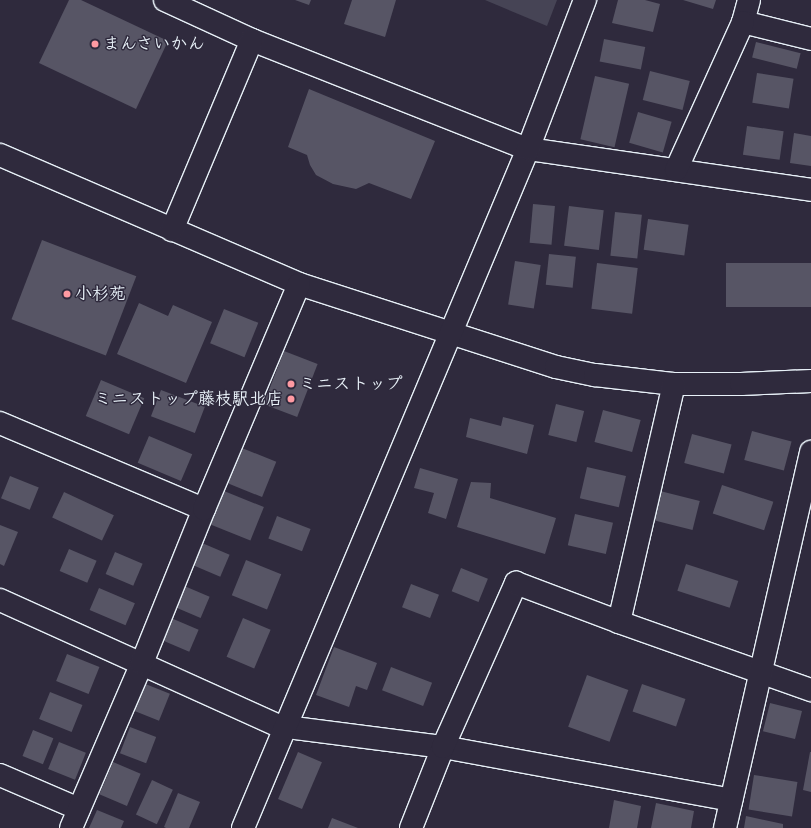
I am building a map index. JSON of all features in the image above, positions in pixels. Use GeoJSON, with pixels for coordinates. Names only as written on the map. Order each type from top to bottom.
{"type":"FeatureCollection","features":[{"type":"Feature","properties":{"kind":"street"},"geometry":{"type":"LineString","coordinates":[[165,0],[252,40],[528,150],[811,190]]}},
{"type":"Feature","properties":{"kind":"street"},"geometry":{"type":"LineString","coordinates":[[243,828],[528,150],[585,0]]}},
{"type":"Feature","properties":{"kind":"street"},"geometry":{"type":"LineString","coordinates":[[676,170],[743,22],[749,0]]}},
{"type":"Feature","properties":{"kind":"street"},"geometry":{"type":"LineString","coordinates":[[743,22],[811,39]]}},
{"type":"Feature","properties":{"kind":"street"},"geometry":{"type":"LineString","coordinates":[[172,230],[252,40]]}},
{"type":"Feature","properties":{"kind":"street"},"geometry":{"type":"LineString","coordinates":[[0,155],[299,284],[556,367],[595,375],[674,384],[741,384],[811,381]]}},
{"type":"Feature","properties":{"kind":"street"},"geometry":{"type":"LineString","coordinates":[[0,775],[75,818],[142,663],[204,509],[299,284]]}},
{"type":"Feature","properties":{"kind":"street"},"geometry":{"type":"LineString","coordinates":[[619,622],[674,384]]}},
{"type":"Feature","properties":{"kind":"street"},"geometry":{"type":"LineString","coordinates":[[0,423],[204,509]]}},
{"type":"Feature","properties":{"kind":"street"},"geometry":{"type":"LineString","coordinates":[[725,828],[811,452]]}},
{"type":"Feature","properties":{"kind":"street"},"geometry":{"type":"LineString","coordinates":[[411,828],[443,747],[516,583],[619,622],[811,690]]}},
{"type":"Feature","properties":{"kind":"street"},"geometry":{"type":"LineString","coordinates":[[0,600],[279,726],[443,747],[731,800]]}},
{"type":"Feature","properties":{"kind":"shaded area"},"geometry":{"type":"Polygon","coordinates":[[[485,0],[557,0],[547,26],[485,0]]]}},
{"type":"Feature","properties":{"kind":"building"},"geometry":{"type":"Polygon","coordinates":[[[69,0],[81,0],[168,41],[136,109],[39,63],[69,0]]]}},
{"type":"Feature","properties":{"kind":"building"},"geometry":{"type":"Polygon","coordinates":[[[295,0],[311,0],[309,5],[295,0]]]}},
{"type":"Feature","properties":{"kind":"building"},"geometry":{"type":"Polygon","coordinates":[[[352,0],[396,0],[385,37],[344,24],[352,0]]]}},
{"type":"Feature","properties":{"kind":"building"},"geometry":{"type":"Polygon","coordinates":[[[618,0],[645,0],[660,4],[653,32],[612,23],[618,0]]]}},
{"type":"Feature","properties":{"kind":"building"},"geometry":{"type":"Polygon","coordinates":[[[683,0],[716,0],[713,9],[683,0]]]}},
{"type":"Feature","properties":{"kind":"building"},"geometry":{"type":"Polygon","coordinates":[[[604,39],[645,47],[641,70],[600,62],[604,39]]]}},
{"type":"Feature","properties":{"kind":"building"},"geometry":{"type":"Polygon","coordinates":[[[756,42],[801,53],[797,69],[752,58],[756,42]]]}},
{"type":"Feature","properties":{"kind":"building"},"geometry":{"type":"Polygon","coordinates":[[[650,71],[690,81],[683,110],[643,100],[650,71]]]}},
{"type":"Feature","properties":{"kind":"building"},"geometry":{"type":"Polygon","coordinates":[[[757,73],[794,79],[789,108],[752,103],[757,73]]]}},
{"type":"Feature","properties":{"kind":"building"},"geometry":{"type":"Polygon","coordinates":[[[595,76],[629,84],[614,147],[580,139],[595,76]]]}},
{"type":"Feature","properties":{"kind":"building"},"geometry":{"type":"Polygon","coordinates":[[[309,89],[435,141],[411,199],[369,183],[356,189],[333,184],[316,175],[310,165],[307,155],[288,147],[309,89]]]}},
{"type":"Feature","properties":{"kind":"building"},"geometry":{"type":"Polygon","coordinates":[[[638,112],[672,122],[663,152],[629,143],[638,112]]]}},
{"type":"Feature","properties":{"kind":"building"},"geometry":{"type":"Polygon","coordinates":[[[747,126],[784,131],[780,160],[743,155],[747,126]]]}},
{"type":"Feature","properties":{"kind":"building"},"geometry":{"type":"Polygon","coordinates":[[[794,133],[811,136],[811,166],[790,163],[794,133]]]}},
{"type":"Feature","properties":{"kind":"building"},"geometry":{"type":"Polygon","coordinates":[[[533,204],[555,206],[552,245],[530,243],[533,204]]]}},
{"type":"Feature","properties":{"kind":"building"},"geometry":{"type":"Polygon","coordinates":[[[569,206],[604,210],[599,250],[564,246],[569,206]]]}},
{"type":"Feature","properties":{"kind":"building"},"geometry":{"type":"Polygon","coordinates":[[[615,212],[642,215],[637,259],[610,256],[615,212]]]}},
{"type":"Feature","properties":{"kind":"building"},"geometry":{"type":"Polygon","coordinates":[[[648,219],[689,225],[684,255],[644,250],[648,219]]]}},
{"type":"Feature","properties":{"kind":"building"},"geometry":{"type":"Polygon","coordinates":[[[42,240],[136,276],[106,356],[12,319],[42,240]]]}},
{"type":"Feature","properties":{"kind":"building"},"geometry":{"type":"Polygon","coordinates":[[[549,254],[576,257],[573,288],[546,285],[549,254]]]}},
{"type":"Feature","properties":{"kind":"building"},"geometry":{"type":"Polygon","coordinates":[[[515,261],[541,265],[534,309],[508,304],[515,261]]]}},
{"type":"Feature","properties":{"kind":"building"},"geometry":{"type":"Polygon","coordinates":[[[597,263],[638,268],[632,314],[591,309],[597,263]]]}},
{"type":"Feature","properties":{"kind":"building"},"geometry":{"type":"Polygon","coordinates":[[[726,263],[811,263],[811,307],[726,307],[726,263]]]}},
{"type":"Feature","properties":{"kind":"building"},"geometry":{"type":"Polygon","coordinates":[[[139,303],[168,316],[173,305],[212,322],[186,383],[117,354],[139,303]]]}},
{"type":"Feature","properties":{"kind":"building"},"geometry":{"type":"Polygon","coordinates":[[[224,309],[258,323],[244,357],[210,343],[224,309]]]}},
{"type":"Feature","properties":{"kind":"building","name":"ミニストップ"},"geometry":{"type":"Polygon","coordinates":[[[284,351],[318,364],[297,417],[264,404],[284,351]]]}},
{"type":"Feature","properties":{"kind":"building"},"geometry":{"type":"Polygon","coordinates":[[[101,380],[144,398],[129,434],[86,416],[101,380]]]}},
{"type":"Feature","properties":{"kind":"building"},"geometry":{"type":"Polygon","coordinates":[[[161,390],[205,407],[195,433],[151,416],[161,390]]]}},
{"type":"Feature","properties":{"kind":"building"},"geometry":{"type":"Polygon","coordinates":[[[556,404],[584,411],[576,442],[548,435],[556,404]]]}},
{"type":"Feature","properties":{"kind":"building"},"geometry":{"type":"Polygon","coordinates":[[[603,410],[641,420],[632,452],[594,442],[603,410]]]}},
{"type":"Feature","properties":{"kind":"building"},"geometry":{"type":"Polygon","coordinates":[[[503,417],[534,425],[527,454],[466,437],[470,418],[501,426],[503,417]]]}},
{"type":"Feature","properties":{"kind":"building"},"geometry":{"type":"Polygon","coordinates":[[[752,431],[792,442],[784,471],[744,460],[752,431]]]}},
{"type":"Feature","properties":{"kind":"building"},"geometry":{"type":"Polygon","coordinates":[[[692,434],[732,445],[724,474],[684,463],[692,434]]]}},
{"type":"Feature","properties":{"kind":"building"},"geometry":{"type":"Polygon","coordinates":[[[149,436],[192,454],[181,481],[138,463],[149,436]]]}},
{"type":"Feature","properties":{"kind":"building"},"geometry":{"type":"Polygon","coordinates":[[[242,448],[276,462],[262,497],[228,483],[242,448]]]}},
{"type":"Feature","properties":{"kind":"building"},"geometry":{"type":"Polygon","coordinates":[[[587,467],[626,476],[619,507],[580,498],[587,467]]]}},
{"type":"Feature","properties":{"kind":"building"},"geometry":{"type":"Polygon","coordinates":[[[420,468],[458,479],[446,519],[428,513],[434,493],[414,488],[420,468]]]}},
{"type":"Feature","properties":{"kind":"building"},"geometry":{"type":"Polygon","coordinates":[[[10,476],[39,488],[30,510],[1,498],[10,476]]]}},
{"type":"Feature","properties":{"kind":"building"},"geometry":{"type":"Polygon","coordinates":[[[471,482],[491,483],[490,498],[556,518],[545,554],[457,527],[471,482]]]}},
{"type":"Feature","properties":{"kind":"building"},"geometry":{"type":"Polygon","coordinates":[[[722,485],[773,502],[764,530],[713,514],[722,485]]]}},
{"type":"Feature","properties":{"kind":"building"},"geometry":{"type":"Polygon","coordinates":[[[224,491],[264,507],[250,540],[211,524],[224,491]]]}},
{"type":"Feature","properties":{"kind":"building"},"geometry":{"type":"Polygon","coordinates":[[[660,491],[700,501],[693,530],[653,520],[660,491]]]}},
{"type":"Feature","properties":{"kind":"building"},"geometry":{"type":"Polygon","coordinates":[[[64,492],[114,515],[102,541],[52,517],[64,492]]]}},
{"type":"Feature","properties":{"kind":"building"},"geometry":{"type":"Polygon","coordinates":[[[575,514],[613,523],[606,554],[568,545],[575,514]]]}},
{"type":"Feature","properties":{"kind":"building"},"geometry":{"type":"Polygon","coordinates":[[[277,516],[311,529],[302,551],[268,538],[277,516]]]}},
{"type":"Feature","properties":{"kind":"building"},"geometry":{"type":"Polygon","coordinates":[[[0,525],[18,532],[4,566],[0,564],[0,525]]]}},
{"type":"Feature","properties":{"kind":"building"},"geometry":{"type":"Polygon","coordinates":[[[202,543],[230,555],[220,577],[193,565],[202,543]]]}},
{"type":"Feature","properties":{"kind":"building"},"geometry":{"type":"Polygon","coordinates":[[[69,549],[97,561],[87,583],[60,571],[69,549]]]}},
{"type":"Feature","properties":{"kind":"building"},"geometry":{"type":"Polygon","coordinates":[[[115,552],[143,564],[133,586],[106,574],[115,552]]]}},
{"type":"Feature","properties":{"kind":"building"},"geometry":{"type":"Polygon","coordinates":[[[246,560],[281,574],[267,609],[232,595],[246,560]]]}},
{"type":"Feature","properties":{"kind":"building"},"geometry":{"type":"Polygon","coordinates":[[[686,564],[738,581],[730,608],[677,591],[686,564]]]}},
{"type":"Feature","properties":{"kind":"building"},"geometry":{"type":"Polygon","coordinates":[[[461,568],[488,579],[479,602],[452,591],[461,568]]]}},
{"type":"Feature","properties":{"kind":"building"},"geometry":{"type":"Polygon","coordinates":[[[411,584],[439,595],[430,618],[402,607],[411,584]]]}},
{"type":"Feature","properties":{"kind":"building"},"geometry":{"type":"Polygon","coordinates":[[[182,585],[210,597],[201,618],[173,606],[182,585]]]}},
{"type":"Feature","properties":{"kind":"building"},"geometry":{"type":"Polygon","coordinates":[[[99,588],[135,603],[126,625],[90,610],[99,588]]]}},
{"type":"Feature","properties":{"kind":"building"},"geometry":{"type":"Polygon","coordinates":[[[171,618],[199,630],[189,652],[162,640],[171,618]]]}},
{"type":"Feature","properties":{"kind":"building"},"geometry":{"type":"Polygon","coordinates":[[[243,618],[271,630],[254,668],[227,657],[243,618]]]}},
{"type":"Feature","properties":{"kind":"building"},"geometry":{"type":"Polygon","coordinates":[[[334,647],[377,663],[367,690],[356,686],[349,707],[316,695],[334,647]]]}},
{"type":"Feature","properties":{"kind":"building"},"geometry":{"type":"Polygon","coordinates":[[[67,654],[99,667],[89,694],[56,681],[67,654]]]}},
{"type":"Feature","properties":{"kind":"building"},"geometry":{"type":"Polygon","coordinates":[[[391,667],[432,683],[423,706],[382,690],[391,667]]]}},
{"type":"Feature","properties":{"kind":"building"},"geometry":{"type":"Polygon","coordinates":[[[587,675],[628,690],[610,742],[568,727],[587,675]]]}},
{"type":"Feature","properties":{"kind":"building"},"geometry":{"type":"Polygon","coordinates":[[[143,683],[170,694],[159,721],[132,710],[143,683]]]}},
{"type":"Feature","properties":{"kind":"building"},"geometry":{"type":"Polygon","coordinates":[[[642,684],[685,699],[676,726],[633,711],[642,684]]]}},
{"type":"Feature","properties":{"kind":"building"},"geometry":{"type":"Polygon","coordinates":[[[50,692],[82,705],[72,732],[39,719],[50,692]]]}},
{"type":"Feature","properties":{"kind":"building"},"geometry":{"type":"Polygon","coordinates":[[[770,703],[802,711],[795,739],[763,731],[770,703]]]}},
{"type":"Feature","properties":{"kind":"building"},"geometry":{"type":"Polygon","coordinates":[[[130,727],[156,737],[146,763],[120,753],[130,727]]]}},
{"type":"Feature","properties":{"kind":"building"},"geometry":{"type":"Polygon","coordinates":[[[33,730],[53,738],[43,764],[23,756],[33,730]]]}},
{"type":"Feature","properties":{"kind":"building"},"geometry":{"type":"Polygon","coordinates":[[[59,742],[86,753],[75,780],[48,769],[59,742]]]}},
{"type":"Feature","properties":{"kind":"building"},"geometry":{"type":"Polygon","coordinates":[[[298,752],[322,762],[302,809],[278,799],[298,752]]]}},
{"type":"Feature","properties":{"kind":"building"},"geometry":{"type":"Polygon","coordinates":[[[811,752],[811,792],[803,790],[811,752]]]}},
{"type":"Feature","properties":{"kind":"building"},"geometry":{"type":"Polygon","coordinates":[[[113,762],[141,774],[127,806],[99,794],[113,762]]]}},
{"type":"Feature","properties":{"kind":"building"},"geometry":{"type":"Polygon","coordinates":[[[754,775],[797,782],[792,816],[749,810],[754,775]]]}},
{"type":"Feature","properties":{"kind":"building"},"geometry":{"type":"Polygon","coordinates":[[[152,780],[173,790],[157,824],[136,814],[152,780]]]}},
{"type":"Feature","properties":{"kind":"building"},"geometry":{"type":"Polygon","coordinates":[[[178,793],[200,802],[189,828],[166,828],[164,827],[178,793]]]}},
{"type":"Feature","properties":{"kind":"building"},"geometry":{"type":"Polygon","coordinates":[[[614,800],[641,806],[637,828],[609,828],[614,800]]]}},
{"type":"Feature","properties":{"kind":"building"},"geometry":{"type":"Polygon","coordinates":[[[656,803],[694,811],[691,828],[651,828],[656,803]]]}},
{"type":"Feature","properties":{"kind":"building"},"geometry":{"type":"Polygon","coordinates":[[[97,810],[124,821],[121,828],[89,828],[97,810]]]}},
{"type":"Feature","properties":{"kind":"building"},"geometry":{"type":"Polygon","coordinates":[[[746,816],[783,824],[783,828],[744,828],[746,816]]]}},
{"type":"Feature","properties":{"kind":"building"},"geometry":{"type":"Polygon","coordinates":[[[332,818],[358,828],[328,828],[332,818]]]}},
{"type":"Feature","properties":{"kind":"place","name":"まんさいかん"},"geometry":{"type":"Point","coordinates":[95,44]}},
{"type":"Feature","properties":{"kind":"place","name":"小杉苑"},"geometry":{"type":"Point","coordinates":[67,294]}},
{"type":"Feature","properties":{"kind":"place","name":"ミニストップ"},"geometry":{"type":"Point","coordinates":[291,384]}},
{"type":"Feature","properties":{"kind":"place","name":"ミニストップ藤枝駅北店"},"geometry":{"type":"Point","coordinates":[291,399]}}]}
